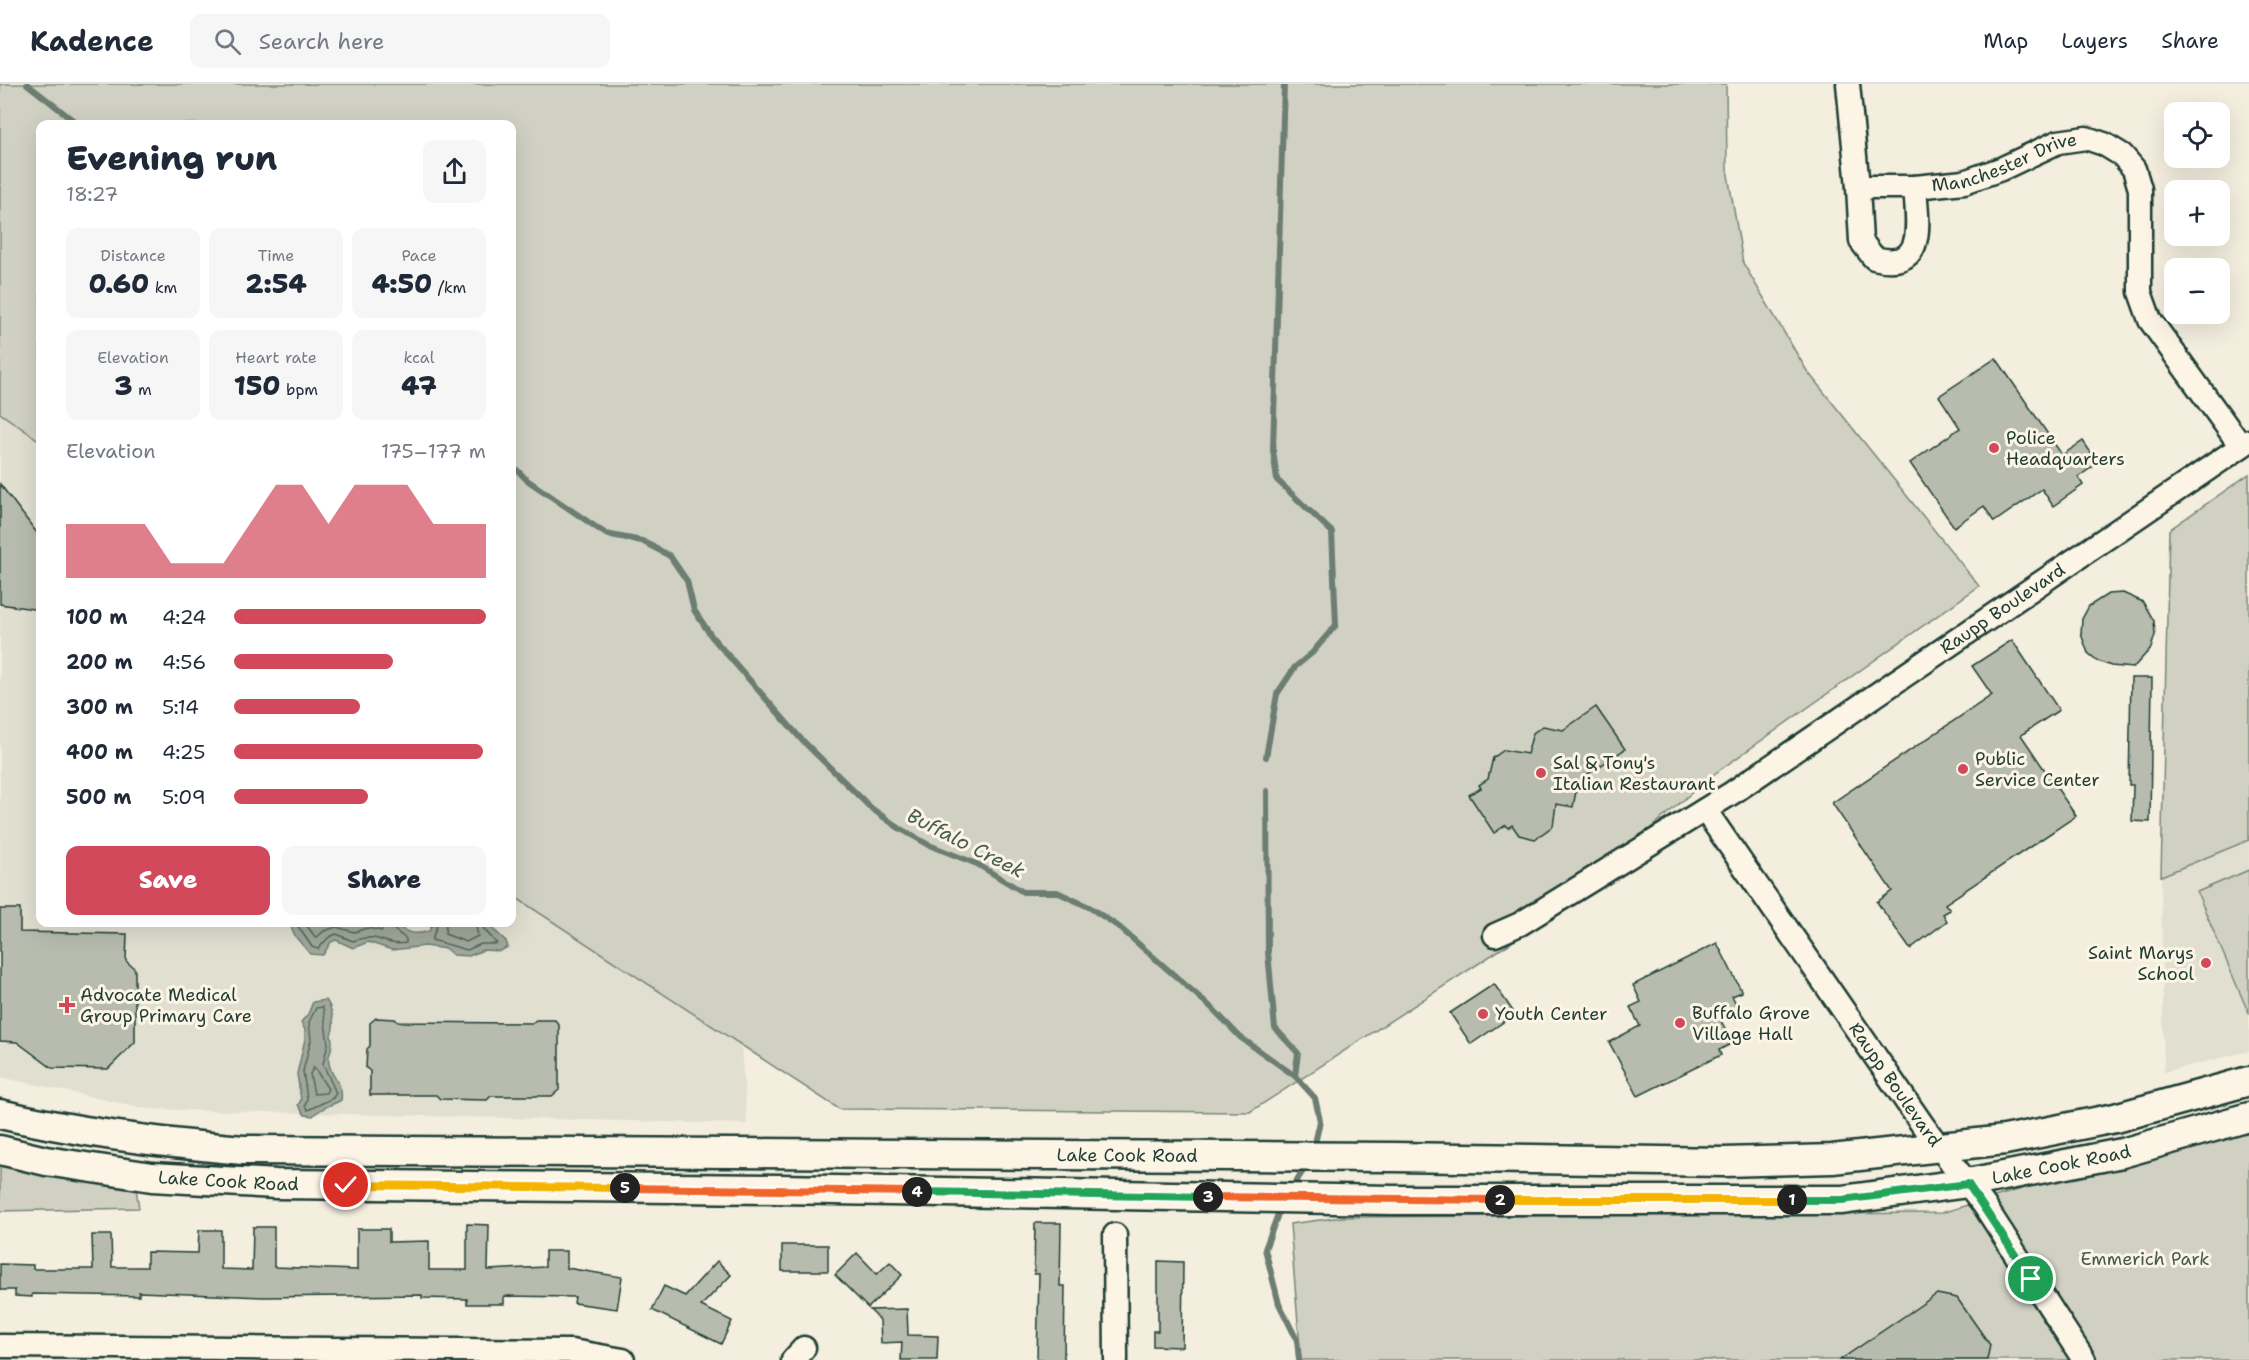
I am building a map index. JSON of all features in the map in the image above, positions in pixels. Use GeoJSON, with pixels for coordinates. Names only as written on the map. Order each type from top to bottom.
{"type":"FeatureCollection","features":[{"type":"Feature","properties":{"kind":"main road","name":"Lake Cook Road"},"geometry":{"type":"LineString","coordinates":[[0,1114],[44,1125],[157,1143],[243,1150],[1393,1156],[1724,1162],[1832,1159],[1942,1149],[2005,1140],[2115,1118],[2249,1081]]}},
{"type":"Feature","properties":{"kind":"main road","name":"Lake Cook Road"},"geometry":{"type":"LineString","coordinates":[[0,1150],[46,1161],[152,1177],[276,1184],[779,1189],[1393,1200],[1842,1200],[1968,1184],[2122,1153],[2249,1117]]}},
{"type":"Feature","properties":{"kind":"street","name":"Manchester Drive"},"geometry":{"type":"LineString","coordinates":[[1848,84],[1861,241],[1874,258],[1891,261],[1906,256],[1916,244],[1918,234],[1915,188]]}},
{"type":"Feature","properties":{"kind":"street","name":"Manchester Drive"},"geometry":{"type":"LineString","coordinates":[[1858,187],[1915,188],[1964,182],[2001,169],[2058,142],[2086,138],[2104,144],[2122,155],[2134,169],[2140,189],[2140,292],[2150,320],[2245,443]]}},
{"type":"Feature","properties":{"kind":"street","name":"Raupp Boulevard"},"geometry":{"type":"LineString","coordinates":[[1495,935],[1520,924],[1705,810],[2245,443]]}},
{"type":"Feature","properties":{"kind":"street","name":"Raupp Boulevard"},"geometry":{"type":"LineString","coordinates":[[1705,810],[1968,1184],[2084,1360]]}},
{"type":"Feature","properties":{"kind":"street"},"geometry":{"type":"LineString","coordinates":[[1115,1235],[1116,1360]]}},
{"type":"Feature","properties":{"kind":"street"},"geometry":{"type":"LineString","coordinates":[[0,1346],[572,1351],[623,1360]]}},
{"type":"Feature","properties":{"kind":"shaded area"},"geometry":{"type":"Polygon","coordinates":[[[0,413],[36,438],[36,927],[516,927],[516,896],[741,1045],[747,1124],[148,1109],[0,1077],[0,413]]]}},
{"type":"Feature","properties":{"kind":"shaded area","name":"Saint Marys School"},"geometry":{"type":"Polygon","coordinates":[[[2249,840],[2249,1051],[2164,1072],[2161,876],[2249,840]]]}},
{"type":"Feature","properties":{"kind":"green space"},"geometry":{"type":"Polygon","coordinates":[[[0,84],[1726,84],[1727,169],[1743,263],[1807,371],[1979,586],[1710,777],[1538,925],[1250,1112],[839,1109],[516,898],[516,120],[36,120],[36,438],[0,413],[0,84]]]}},
{"type":"Feature","properties":{"kind":"green space"},"geometry":{"type":"Polygon","coordinates":[[[2249,474],[2249,840],[2161,876],[2169,530],[2249,474]]]}},
{"type":"Feature","properties":{"kind":"green space"},"geometry":{"type":"Polygon","coordinates":[[[2249,870],[2249,1014],[2197,892],[2249,870]]]}},
{"type":"Feature","properties":{"kind":"green space","name":"Emmerich Park"},"geometry":{"type":"Polygon","coordinates":[[[2249,1121],[2249,1360],[1301,1360],[1290,1224],[1342,1217],[1941,1213],[2249,1121]]]}},
{"type":"Feature","properties":{"kind":"green space"},"geometry":{"type":"Polygon","coordinates":[[[0,1160],[136,1189],[139,1208],[0,1211],[0,1160]]]}},
{"type":"Feature","properties":{"kind":"water"},"geometry":{"type":"Polygon","coordinates":[[[291,927],[400,927],[406,931],[424,933],[431,927],[490,927],[506,941],[508,947],[500,951],[483,950],[469,956],[453,955],[446,949],[425,946],[392,950],[368,942],[353,948],[336,940],[331,942],[323,955],[310,954],[295,936],[291,927]]]}},
{"type":"Feature","properties":{"kind":"water"},"geometry":{"type":"Polygon","coordinates":[[[326,1000],[332,1012],[333,1022],[329,1063],[341,1089],[341,1100],[313,1116],[305,1115],[298,1105],[301,1100],[297,1074],[305,1039],[305,1030],[301,1022],[308,1014],[313,1002],[326,1000]]]}},
{"type":"Feature","properties":{"kind":"building","name":"Police Headquarters"},"geometry":{"type":"Polygon","coordinates":[[[1996,358],[2062,455],[2083,441],[2098,463],[2078,477],[2083,485],[2053,506],[2042,489],[1994,522],[1984,506],[1954,527],[1910,463],[1960,428],[1939,396],[1996,358]]]}},
{"type":"Feature","properties":{"kind":"building"},"geometry":{"type":"Polygon","coordinates":[[[0,484],[36,532],[36,609],[0,604],[0,484]]]}},
{"type":"Feature","properties":{"kind":"building"},"geometry":{"type":"Polygon","coordinates":[[[2123,593],[2143,602],[2154,621],[2155,635],[2151,648],[2133,668],[2111,666],[2098,661],[2088,653],[2081,634],[2082,619],[2089,606],[2108,594],[2123,593]]]}},
{"type":"Feature","properties":{"kind":"building","name":"Public Service Center"},"geometry":{"type":"Polygon","coordinates":[[[2012,640],[2059,710],[2021,735],[2076,816],[1945,904],[1950,910],[1943,914],[1947,921],[1910,949],[1877,902],[1892,891],[1832,803],[1992,695],[1972,666],[2012,640]]]}},
{"type":"Feature","properties":{"kind":"building"},"geometry":{"type":"Polygon","coordinates":[[[2131,678],[2152,678],[2150,822],[2132,821],[2133,785],[2129,785],[2131,678]]]}},
{"type":"Feature","properties":{"kind":"building","name":"Sal & Tony's Italian Restaurant"},"geometry":{"type":"Polygon","coordinates":[[[1596,707],[1625,749],[1578,781],[1573,807],[1556,804],[1553,826],[1535,839],[1519,835],[1512,825],[1508,828],[1506,825],[1494,833],[1469,795],[1481,788],[1479,785],[1488,779],[1493,758],[1504,750],[1527,754],[1533,733],[1543,726],[1563,730],[1596,707]]]}},
{"type":"Feature","properties":{"kind":"building","name":"Advocate Medical Group Primary Care"},"geometry":{"type":"Polygon","coordinates":[[[0,909],[20,909],[20,932],[127,934],[126,961],[135,969],[135,1042],[108,1069],[52,1068],[17,1042],[0,1041],[0,909]]]}},
{"type":"Feature","properties":{"kind":"building","name":"Buffalo Grove Village Hall"},"geometry":{"type":"Polygon","coordinates":[[[1717,943],[1742,992],[1732,996],[1739,1009],[1720,1019],[1733,1043],[1719,1050],[1721,1055],[1638,1096],[1609,1042],[1640,1026],[1630,1007],[1641,1002],[1633,985],[1717,943]]]}},
{"type":"Feature","properties":{"kind":"building","name":"Youth Center"},"geometry":{"type":"Polygon","coordinates":[[[1494,984],[1515,1014],[1471,1044],[1450,1013],[1494,984]]]}},
{"type":"Feature","properties":{"kind":"building"},"geometry":{"type":"Polygon","coordinates":[[[376,1018],[395,1019],[398,1022],[532,1023],[536,1020],[555,1020],[559,1025],[559,1090],[552,1096],[491,1096],[487,1100],[440,1099],[436,1095],[370,1095],[370,1071],[366,1068],[367,1049],[370,1046],[370,1023],[376,1018]]]}},
{"type":"Feature","properties":{"kind":"building"},"geometry":{"type":"Polygon","coordinates":[[[1035,1223],[1061,1223],[1060,1286],[1065,1286],[1064,1360],[1037,1360],[1039,1274],[1034,1274],[1035,1223]]]}},
{"type":"Feature","properties":{"kind":"building"},"geometry":{"type":"Polygon","coordinates":[[[467,1224],[489,1225],[488,1270],[545,1267],[545,1251],[567,1251],[567,1268],[622,1277],[617,1309],[574,1303],[575,1297],[504,1296],[504,1304],[467,1304],[467,1299],[422,1298],[422,1295],[263,1297],[139,1292],[139,1296],[32,1294],[32,1297],[15,1296],[15,1290],[0,1290],[0,1264],[33,1265],[33,1269],[93,1269],[92,1235],[111,1235],[112,1267],[147,1267],[147,1252],[198,1253],[199,1230],[221,1230],[221,1269],[252,1270],[253,1227],[274,1227],[274,1267],[357,1270],[357,1229],[389,1229],[389,1242],[429,1241],[429,1270],[467,1270],[467,1224]]]}},
{"type":"Feature","properties":{"kind":"building"},"geometry":{"type":"Polygon","coordinates":[[[782,1245],[828,1245],[828,1271],[782,1271],[782,1245]]]}},
{"type":"Feature","properties":{"kind":"building"},"geometry":{"type":"Polygon","coordinates":[[[857,1253],[877,1274],[890,1262],[902,1275],[868,1308],[835,1275],[857,1253]]]}},
{"type":"Feature","properties":{"kind":"building"},"geometry":{"type":"Polygon","coordinates":[[[717,1261],[731,1275],[701,1306],[732,1321],[721,1344],[652,1310],[664,1286],[685,1296],[717,1261]]]}},
{"type":"Feature","properties":{"kind":"building"},"geometry":{"type":"Polygon","coordinates":[[[1158,1261],[1183,1262],[1182,1347],[1153,1346],[1153,1331],[1158,1331],[1158,1261]]]}},
{"type":"Feature","properties":{"kind":"building"},"geometry":{"type":"Polygon","coordinates":[[[1937,1294],[1957,1298],[1990,1345],[1987,1360],[1840,1360],[1937,1294]]]}},
{"type":"Feature","properties":{"kind":"building"},"geometry":{"type":"Polygon","coordinates":[[[907,1309],[908,1335],[938,1336],[937,1360],[901,1360],[902,1342],[881,1343],[880,1320],[870,1310],[907,1309]]]}},
{"type":"Feature","properties":{"kind":"waterway","name":"Buffalo Creek"},"geometry":{"type":"LineString","coordinates":[[27,84],[73,120]]}},
{"type":"Feature","properties":{"kind":"waterway"},"geometry":{"type":"LineString","coordinates":[[1266,757],[1277,694],[1295,667],[1312,653],[1336,625],[1332,532],[1277,480],[1273,450],[1284,84]]}},
{"type":"Feature","properties":{"kind":"waterway","name":"Buffalo Creek"},"geometry":{"type":"LineString","coordinates":[[516,469],[527,480],[606,534],[642,541],[670,556],[687,581],[694,610],[712,637],[801,739],[871,808],[899,828],[929,845],[977,864],[1023,892],[1057,892],[1089,907],[1119,927],[1213,1009],[1240,1037],[1295,1076],[1315,1098],[1320,1121],[1314,1148]]}},
{"type":"Feature","properties":{"kind":"waterway"},"geometry":{"type":"LineString","coordinates":[[1267,791],[1268,952],[1274,1018],[1275,1028],[1298,1053],[1295,1076]]}},
{"type":"Feature","properties":{"kind":"waterway","name":"Buffalo Creek"},"geometry":{"type":"LineString","coordinates":[[1291,1189],[1307,1165]]}},
{"type":"Feature","properties":{"kind":"waterway","name":"Buffalo Creek"},"geometry":{"type":"LineString","coordinates":[[1281,1206],[1265,1249],[1279,1304],[1297,1340],[1299,1360]]}},
{"type":"Feature","properties":{"kind":"place","name":"Police Headquarters"},"geometry":{"type":"Point","coordinates":[1994,448]}},
{"type":"Feature","properties":{"kind":"place","name":"Public Service Center"},"geometry":{"type":"Point","coordinates":[1963,769]}},
{"type":"Feature","properties":{"kind":"place","name":"Sal & Tony's Italian Restaurant"},"geometry":{"type":"Point","coordinates":[1541,773]}},
{"type":"Feature","properties":{"kind":"place","name":"Saint Marys School"},"geometry":{"type":"Point","coordinates":[2206,963]}},
{"type":"Feature","properties":{"kind":"place","name":"Advocate Medical Group Primary Care"},"geometry":{"type":"Point","coordinates":[67,1005]}},
{"type":"Feature","properties":{"kind":"place","name":"Youth Center"},"geometry":{"type":"Point","coordinates":[1483,1014]}},
{"type":"Feature","properties":{"kind":"place","name":"Buffalo Grove Village Hall"},"geometry":{"type":"Point","coordinates":[1680,1023]}},
{"type":"Feature","properties":{"kind":"route"},"geometry":{"type":"LineString","coordinates":[[346,1185],[779,1189],[1393,1200],[1690,1201],[1842,1200],[1968,1184],[2031,1279]]}}]}
